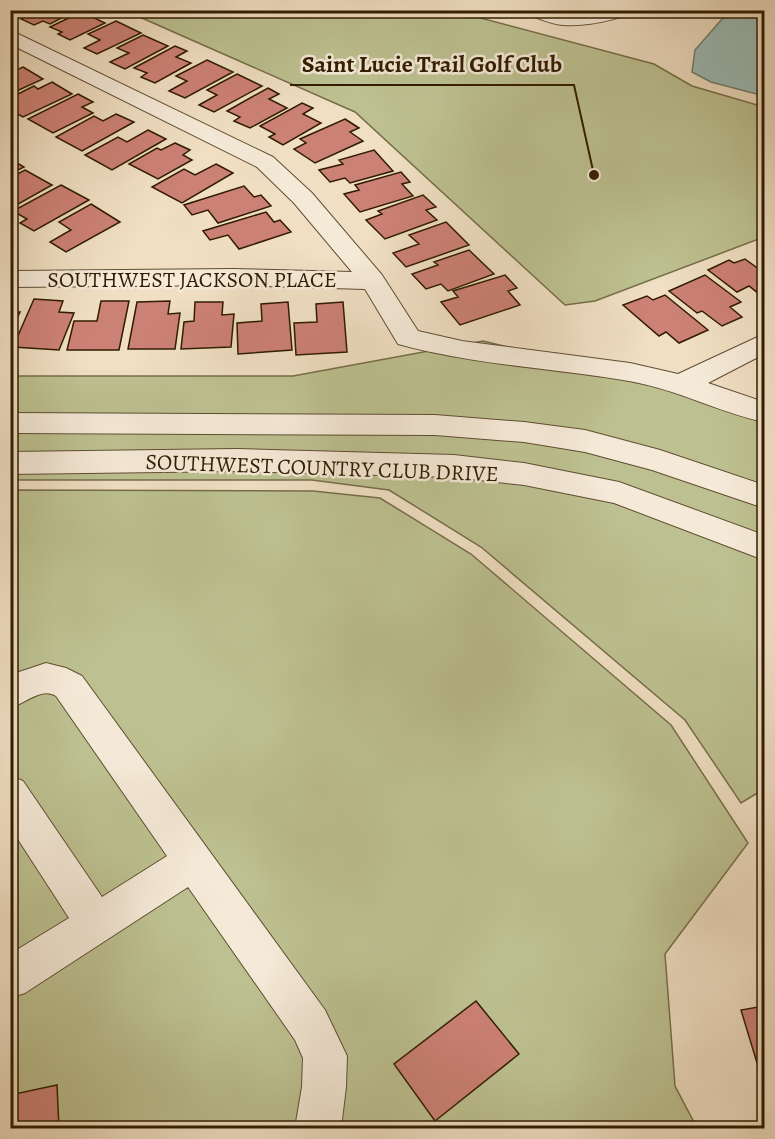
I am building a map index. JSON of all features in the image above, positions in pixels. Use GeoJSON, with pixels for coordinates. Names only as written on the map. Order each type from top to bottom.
{"type":"FeatureCollection","features":[{"type":"Feature","properties":{"kind":"street"},"geometry":{"type":"LineString","coordinates":[[534,10],[563,19],[586,18],[626,10]]}},
{"type":"Feature","properties":{"kind":"street"},"geometry":{"type":"LineString","coordinates":[[10,36],[265,162],[303,198],[373,281],[408,338],[462,350],[630,372],[681,384],[765,412]]}},
{"type":"Feature","properties":{"kind":"street"},"geometry":{"type":"LineString","coordinates":[[10,255],[49,278]]}},
{"type":"Feature","properties":{"kind":"street","name":"SOUTHWEST JACKSON PLACE"},"geometry":{"type":"LineString","coordinates":[[10,279],[233,277],[373,281]]}},
{"type":"Feature","properties":{"kind":"street"},"geometry":{"type":"LineString","coordinates":[[681,384],[765,343]]}},
{"type":"Feature","properties":{"kind":"street","name":"SOUTHWEST COUNTRY CLUB DRIVE"},"geometry":{"type":"LineString","coordinates":[[10,423],[435,425],[524,432],[596,443],[660,461],[765,497]]}},
{"type":"Feature","properties":{"kind":"street","name":"SOUTHWEST COUNTRY CLUB DRIVE"},"geometry":{"type":"LineString","coordinates":[[10,463],[237,460],[454,466],[524,474],[619,493],[765,548]]}},
{"type":"Feature","properties":{"kind":"street"},"geometry":{"type":"LineString","coordinates":[[10,693],[46,676],[58,677],[69,686],[194,861],[310,1026],[325,1056],[324,1088],[318,1128]]}},
{"type":"Feature","properties":{"kind":"street"},"geometry":{"type":"LineString","coordinates":[[10,793],[96,924]]}},
{"type":"Feature","properties":{"kind":"street"},"geometry":{"type":"LineString","coordinates":[[10,978],[194,861]]}},
{"type":"Feature","properties":{"kind":"green space"},"geometry":{"type":"Polygon","coordinates":[[[126,11],[454,11],[654,64],[692,86],[764,107],[764,237],[595,301],[565,305],[355,112],[126,11]]]}},
{"type":"Feature","properties":{"kind":"green space"},"geometry":{"type":"Polygon","coordinates":[[[483,341],[764,409],[764,789],[741,803],[685,720],[481,547],[389,490],[312,480],[11,480],[11,376],[293,376],[483,341]]]}},
{"type":"Feature","properties":{"kind":"green space"},"geometry":{"type":"Polygon","coordinates":[[[11,490],[313,491],[380,498],[471,554],[671,725],[748,843],[665,954],[675,1086],[697,1128],[11,1128],[11,490]]]}},
{"type":"Feature","properties":{"kind":"water"},"geometry":{"type":"Polygon","coordinates":[[[729,11],[764,11],[764,96],[711,82],[692,72],[695,50],[729,11]]]}},
{"type":"Feature","properties":{"kind":"building"},"geometry":{"type":"Polygon","coordinates":[[[36,10],[77,10],[50,24],[43,21],[34,25],[21,19],[36,10]]]}},
{"type":"Feature","properties":{"kind":"building"},"geometry":{"type":"Polygon","coordinates":[[[85,10],[99,11],[90,16],[105,23],[70,40],[58,34],[62,32],[50,27],[85,10]]]}},
{"type":"Feature","properties":{"kind":"building"},"geometry":{"type":"Polygon","coordinates":[[[116,21],[141,33],[97,54],[84,48],[100,40],[88,34],[116,21]]]}},
{"type":"Feature","properties":{"kind":"building"},"geometry":{"type":"Polygon","coordinates":[[[143,35],[168,46],[125,69],[110,62],[129,53],[117,48],[143,35]]]}},
{"type":"Feature","properties":{"kind":"building"},"geometry":{"type":"Polygon","coordinates":[[[175,46],[187,51],[176,57],[191,63],[155,83],[141,77],[147,73],[134,68],[175,46]]]}},
{"type":"Feature","properties":{"kind":"building"},"geometry":{"type":"Polygon","coordinates":[[[207,60],[233,72],[185,98],[169,91],[187,81],[176,76],[207,60]]]}},
{"type":"Feature","properties":{"kind":"building"},"geometry":{"type":"Polygon","coordinates":[[[23,67],[43,79],[10,94],[10,73],[23,67]]]}},
{"type":"Feature","properties":{"kind":"building"},"geometry":{"type":"Polygon","coordinates":[[[237,74],[262,86],[214,112],[199,105],[217,95],[207,90],[237,74]]]}},
{"type":"Feature","properties":{"kind":"building"},"geometry":{"type":"Polygon","coordinates":[[[52,82],[72,94],[23,117],[10,110],[10,98],[34,86],[38,89],[52,82]]]}},
{"type":"Feature","properties":{"kind":"building"},"geometry":{"type":"Polygon","coordinates":[[[268,88],[279,94],[269,99],[287,108],[250,128],[234,121],[240,117],[227,111],[268,88]]]}},
{"type":"Feature","properties":{"kind":"building"},"geometry":{"type":"Polygon","coordinates":[[[78,94],[93,102],[82,107],[93,113],[53,133],[28,119],[78,94]]]}},
{"type":"Feature","properties":{"kind":"building"},"geometry":{"type":"Polygon","coordinates":[[[302,103],[313,108],[303,114],[321,123],[283,145],[269,137],[275,134],[260,126],[302,103]]]}},
{"type":"Feature","properties":{"kind":"building"},"geometry":{"type":"Polygon","coordinates":[[[116,114],[134,122],[82,151],[56,137],[94,116],[103,121],[116,114]]]}},
{"type":"Feature","properties":{"kind":"building"},"geometry":{"type":"Polygon","coordinates":[[[345,119],[359,128],[350,132],[363,141],[315,163],[294,149],[306,143],[300,139],[345,119]]]}},
{"type":"Feature","properties":{"kind":"building"},"geometry":{"type":"Polygon","coordinates":[[[148,130],[166,139],[112,170],[85,155],[118,137],[127,142],[148,130]]]}},
{"type":"Feature","properties":{"kind":"building"},"geometry":{"type":"Polygon","coordinates":[[[175,143],[190,150],[183,155],[192,160],[158,179],[129,164],[157,148],[161,150],[175,143]]]}},
{"type":"Feature","properties":{"kind":"building"},"geometry":{"type":"Polygon","coordinates":[[[374,150],[393,171],[350,183],[345,178],[330,182],[319,170],[343,164],[339,160],[374,150]]]}},
{"type":"Feature","properties":{"kind":"building"},"geometry":{"type":"Polygon","coordinates":[[[10,159],[24,167],[10,174],[10,159]]]}},
{"type":"Feature","properties":{"kind":"building"},"geometry":{"type":"Polygon","coordinates":[[[216,164],[233,173],[182,203],[152,187],[184,169],[195,175],[216,164]]]}},
{"type":"Feature","properties":{"kind":"building"},"geometry":{"type":"Polygon","coordinates":[[[25,170],[52,185],[13,207],[10,206],[10,178],[25,170]]]}},
{"type":"Feature","properties":{"kind":"building"},"geometry":{"type":"Polygon","coordinates":[[[401,172],[410,182],[402,184],[413,196],[360,212],[344,194],[359,190],[355,185],[401,172]]]}},
{"type":"Feature","properties":{"kind":"building"},"geometry":{"type":"Polygon","coordinates":[[[61,185],[89,200],[34,231],[20,223],[27,219],[13,211],[61,185]]]}},
{"type":"Feature","properties":{"kind":"building"},"geometry":{"type":"Polygon","coordinates":[[[244,186],[254,197],[261,195],[271,206],[218,223],[208,210],[192,215],[184,205],[244,186]]]}},
{"type":"Feature","properties":{"kind":"building"},"geometry":{"type":"Polygon","coordinates":[[[423,195],[436,207],[426,210],[437,220],[385,239],[366,220],[382,214],[378,211],[423,195]]]}},
{"type":"Feature","properties":{"kind":"building"},"geometry":{"type":"Polygon","coordinates":[[[91,204],[120,222],[66,252],[50,242],[71,230],[59,222],[91,204]]]}},
{"type":"Feature","properties":{"kind":"building"},"geometry":{"type":"Polygon","coordinates":[[[266,212],[274,222],[280,220],[291,232],[239,249],[228,235],[210,240],[203,231],[266,212]]]}},
{"type":"Feature","properties":{"kind":"building"},"geometry":{"type":"Polygon","coordinates":[[[446,222],[469,245],[406,267],[393,253],[419,244],[409,235],[446,222]]]}},
{"type":"Feature","properties":{"kind":"building"},"geometry":{"type":"Polygon","coordinates":[[[469,250],[494,274],[448,291],[441,284],[426,289],[412,274],[438,265],[434,262],[469,250]]]}},
{"type":"Feature","properties":{"kind":"building"},"geometry":{"type":"Polygon","coordinates":[[[745,259],[764,273],[764,298],[749,286],[737,292],[708,270],[729,260],[734,263],[745,259]]]}},
{"type":"Feature","properties":{"kind":"building"},"geometry":{"type":"Polygon","coordinates":[[[505,275],[517,288],[508,291],[520,305],[460,325],[441,302],[458,297],[453,291],[505,275]]]}},
{"type":"Feature","properties":{"kind":"building"},"geometry":{"type":"Polygon","coordinates":[[[705,275],[741,302],[730,307],[742,317],[722,326],[702,311],[697,313],[669,291],[705,275]]]}},
{"type":"Feature","properties":{"kind":"building"},"geometry":{"type":"Polygon","coordinates":[[[665,295],[708,330],[679,343],[666,332],[659,336],[623,305],[647,296],[653,300],[665,295]]]}},
{"type":"Feature","properties":{"kind":"building"},"geometry":{"type":"Polygon","coordinates":[[[34,299],[63,301],[59,312],[74,313],[59,350],[13,347],[34,299]]]}},
{"type":"Feature","properties":{"kind":"building"},"geometry":{"type":"Polygon","coordinates":[[[101,301],[129,301],[119,350],[67,350],[74,321],[97,321],[101,301]]]}},
{"type":"Feature","properties":{"kind":"building"},"geometry":{"type":"Polygon","coordinates":[[[170,301],[168,314],[180,313],[175,349],[128,349],[137,302],[170,301]]]}},
{"type":"Feature","properties":{"kind":"building"},"geometry":{"type":"Polygon","coordinates":[[[195,302],[223,302],[222,315],[234,314],[231,347],[181,349],[184,322],[194,321],[195,302]]]}},
{"type":"Feature","properties":{"kind":"building"},"geometry":{"type":"Polygon","coordinates":[[[288,302],[292,350],[238,354],[237,323],[262,321],[261,304],[288,302]]]}},
{"type":"Feature","properties":{"kind":"building"},"geometry":{"type":"Polygon","coordinates":[[[343,302],[347,352],[296,355],[294,323],[317,322],[316,304],[343,302]]]}},
{"type":"Feature","properties":{"kind":"building"},"geometry":{"type":"Polygon","coordinates":[[[10,312],[20,312],[10,333],[10,312]]]}},
{"type":"Feature","properties":{"kind":"building"},"geometry":{"type":"Polygon","coordinates":[[[476,1001],[519,1054],[435,1121],[394,1064],[476,1001]]]}},
{"type":"Feature","properties":{"kind":"building"},"geometry":{"type":"Polygon","coordinates":[[[764,1006],[764,1086],[741,1010],[764,1006]]]}},
{"type":"Feature","properties":{"kind":"building"},"geometry":{"type":"Polygon","coordinates":[[[57,1085],[59,1128],[10,1128],[10,1095],[57,1085]]]}},
{"type":"Feature","properties":{"kind":"place","name":"Saint Lucie Trail Golf Club"},"geometry":{"type":"Point","coordinates":[594,175]}}]}
